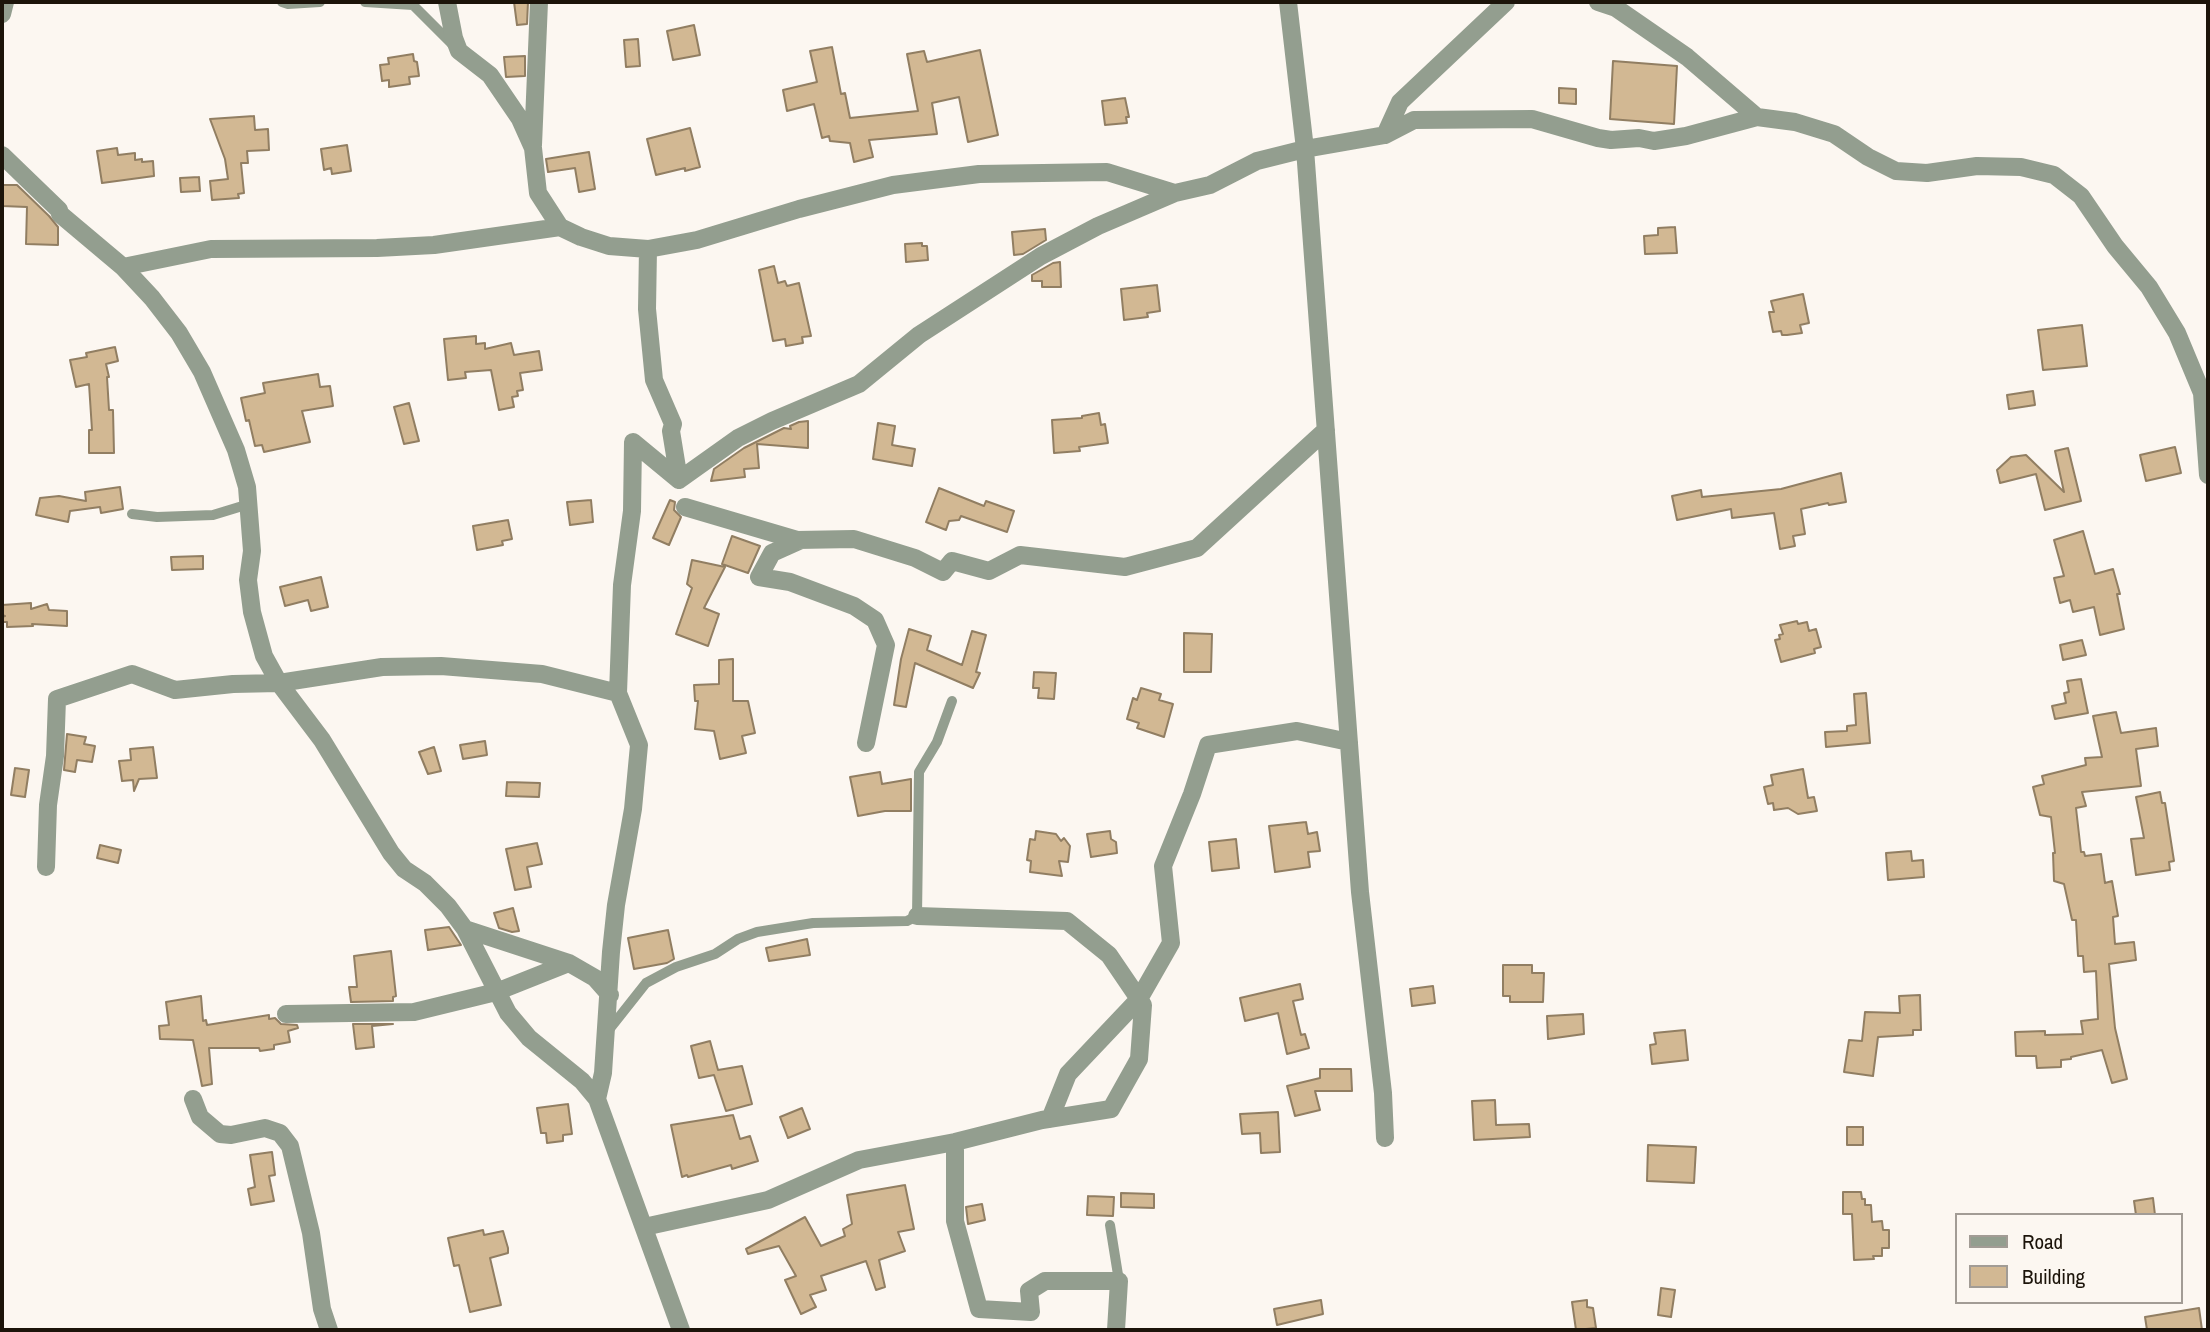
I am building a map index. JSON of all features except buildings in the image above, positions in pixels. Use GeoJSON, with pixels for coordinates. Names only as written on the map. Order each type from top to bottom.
{"type":"FeatureCollection","features":[{"type":"Feature","properties":{"kind":"street"},"geometry":{"type":"LineString","coordinates":[[2,14],[5,2]]}},
{"type":"Feature","properties":{"kind":"street"},"geometry":{"type":"LineString","coordinates":[[447,2],[459,51],[489,75],[520,119],[533,148]]}},
{"type":"Feature","properties":{"kind":"street"},"geometry":{"type":"LineString","coordinates":[[539,2],[533,148],[538,193],[560,227],[609,246],[648,249],[696,240],[799,209],[893,185],[979,174],[1107,172],[1175,193]]}},
{"type":"Feature","properties":{"kind":"street"},"geometry":{"type":"LineString","coordinates":[[1288,2],[1304,149],[1360,892],[1383,1093],[1385,1138]]}},
{"type":"Feature","properties":{"kind":"street"},"geometry":{"type":"LineString","coordinates":[[1385,135],[1400,102],[1506,2]]}},
{"type":"Feature","properties":{"kind":"street"},"geometry":{"type":"LineString","coordinates":[[1598,2],[1616,8],[1687,57],[1757,117]]}},
{"type":"Feature","properties":{"kind":"street"},"geometry":{"type":"LineString","coordinates":[[679,480],[738,438],[859,384],[919,335],[1041,256],[1098,226],[1175,193],[1210,185],[1256,161],[1304,149],[1385,135],[1414,120],[1532,119],[1598,138],[1639,138],[1654,141],[1686,136],[1757,117],[1795,122],[1834,134],[1868,157],[1896,171],[1927,173],[1977,166],[2021,167],[2054,175],[2081,196],[2115,246],[2149,287],[2176,332],[2205,394],[2208,475]]}},
{"type":"Feature","properties":{"kind":"street"},"geometry":{"type":"LineString","coordinates":[[2,155],[60,214],[122,267],[152,298],[179,333],[202,372],[236,450],[247,487],[252,551],[248,580],[252,612],[264,656],[279,683],[322,740],[391,853],[404,869],[425,883],[448,906],[465,929],[508,1013],[529,1038],[582,1081],[597,1099],[681,1330]]}},
{"type":"Feature","properties":{"kind":"street"},"geometry":{"type":"LineString","coordinates":[[122,267],[211,248],[377,248],[434,245],[560,227]]}},
{"type":"Feature","properties":{"kind":"street"},"geometry":{"type":"LineString","coordinates":[[648,249],[647,309],[654,380],[673,424],[671,431],[679,480]]}},
{"type":"Feature","properties":{"kind":"street"},"geometry":{"type":"LineString","coordinates":[[685,507],[801,540],[854,539],[915,558],[943,572],[952,561],[989,571],[1020,555],[1125,567],[1198,548],[1326,430]]}},
{"type":"Feature","properties":{"kind":"street"},"geometry":{"type":"LineString","coordinates":[[597,1099],[603,1073],[615,917],[634,809],[639,745],[618,693],[622,585],[632,511],[633,442],[679,480]]}},
{"type":"Feature","properties":{"kind":"street"},"geometry":{"type":"LineString","coordinates":[[801,540],[772,553],[759,577],[790,582],[854,606],[875,620],[886,645],[866,743]]}},
{"type":"Feature","properties":{"kind":"street"},"geometry":{"type":"LineString","coordinates":[[46,867],[57,699],[132,674],[175,690],[279,683],[382,667],[441,666],[542,674],[618,693]]}},
{"type":"Feature","properties":{"kind":"street"},"geometry":{"type":"LineString","coordinates":[[1050,1119],[1068,1074],[1139,999],[1171,943],[1163,866],[1208,745],[1297,731],[1349,742]]}},
{"type":"Feature","properties":{"kind":"street"},"geometry":{"type":"LineString","coordinates":[[644,1227],[768,1200],[859,1160],[955,1142],[1050,1119],[1111,1109],[1139,1059],[1143,1005],[1109,954],[1068,921],[917,916]]}},
{"type":"Feature","properties":{"kind":"street"},"geometry":{"type":"LineString","coordinates":[[465,929],[569,963],[595,978],[610,996]]}},
{"type":"Feature","properties":{"kind":"street"},"geometry":{"type":"LineString","coordinates":[[286,1014],[414,1012],[496,992],[569,963]]}},
{"type":"Feature","properties":{"kind":"street"},"geometry":{"type":"LineString","coordinates":[[193,1098],[200,1117],[220,1134],[232,1135],[265,1128],[280,1133],[290,1146],[311,1233],[322,1310],[329,1330]]}},
{"type":"Feature","properties":{"kind":"street"},"geometry":{"type":"LineString","coordinates":[[955,1142],[955,1221],[979,1309],[1031,1312],[1029,1291],[1045,1281],[1119,1281],[1116,1330]]}},
{"type":"Feature","properties":{"kind":"lane"},"geometry":{"type":"LineString","coordinates":[[282,2],[320,2]]}},
{"type":"Feature","properties":{"kind":"lane"},"geometry":{"type":"LineString","coordinates":[[365,2],[412,5],[459,51]]}},
{"type":"Feature","properties":{"kind":"lane"},"geometry":{"type":"LineString","coordinates":[[132,514],[157,517],[213,515],[249,504]]}},
{"type":"Feature","properties":{"kind":"lane"},"geometry":{"type":"LineString","coordinates":[[606,1033],[646,983],[676,967],[715,954],[738,939],[769,929],[813,923],[906,921],[917,916],[919,772],[937,741],[952,701]]}},
{"type":"Feature","properties":{"kind":"lane"},"geometry":{"type":"LineString","coordinates":[[1110,1225],[1119,1281]]}}]}
